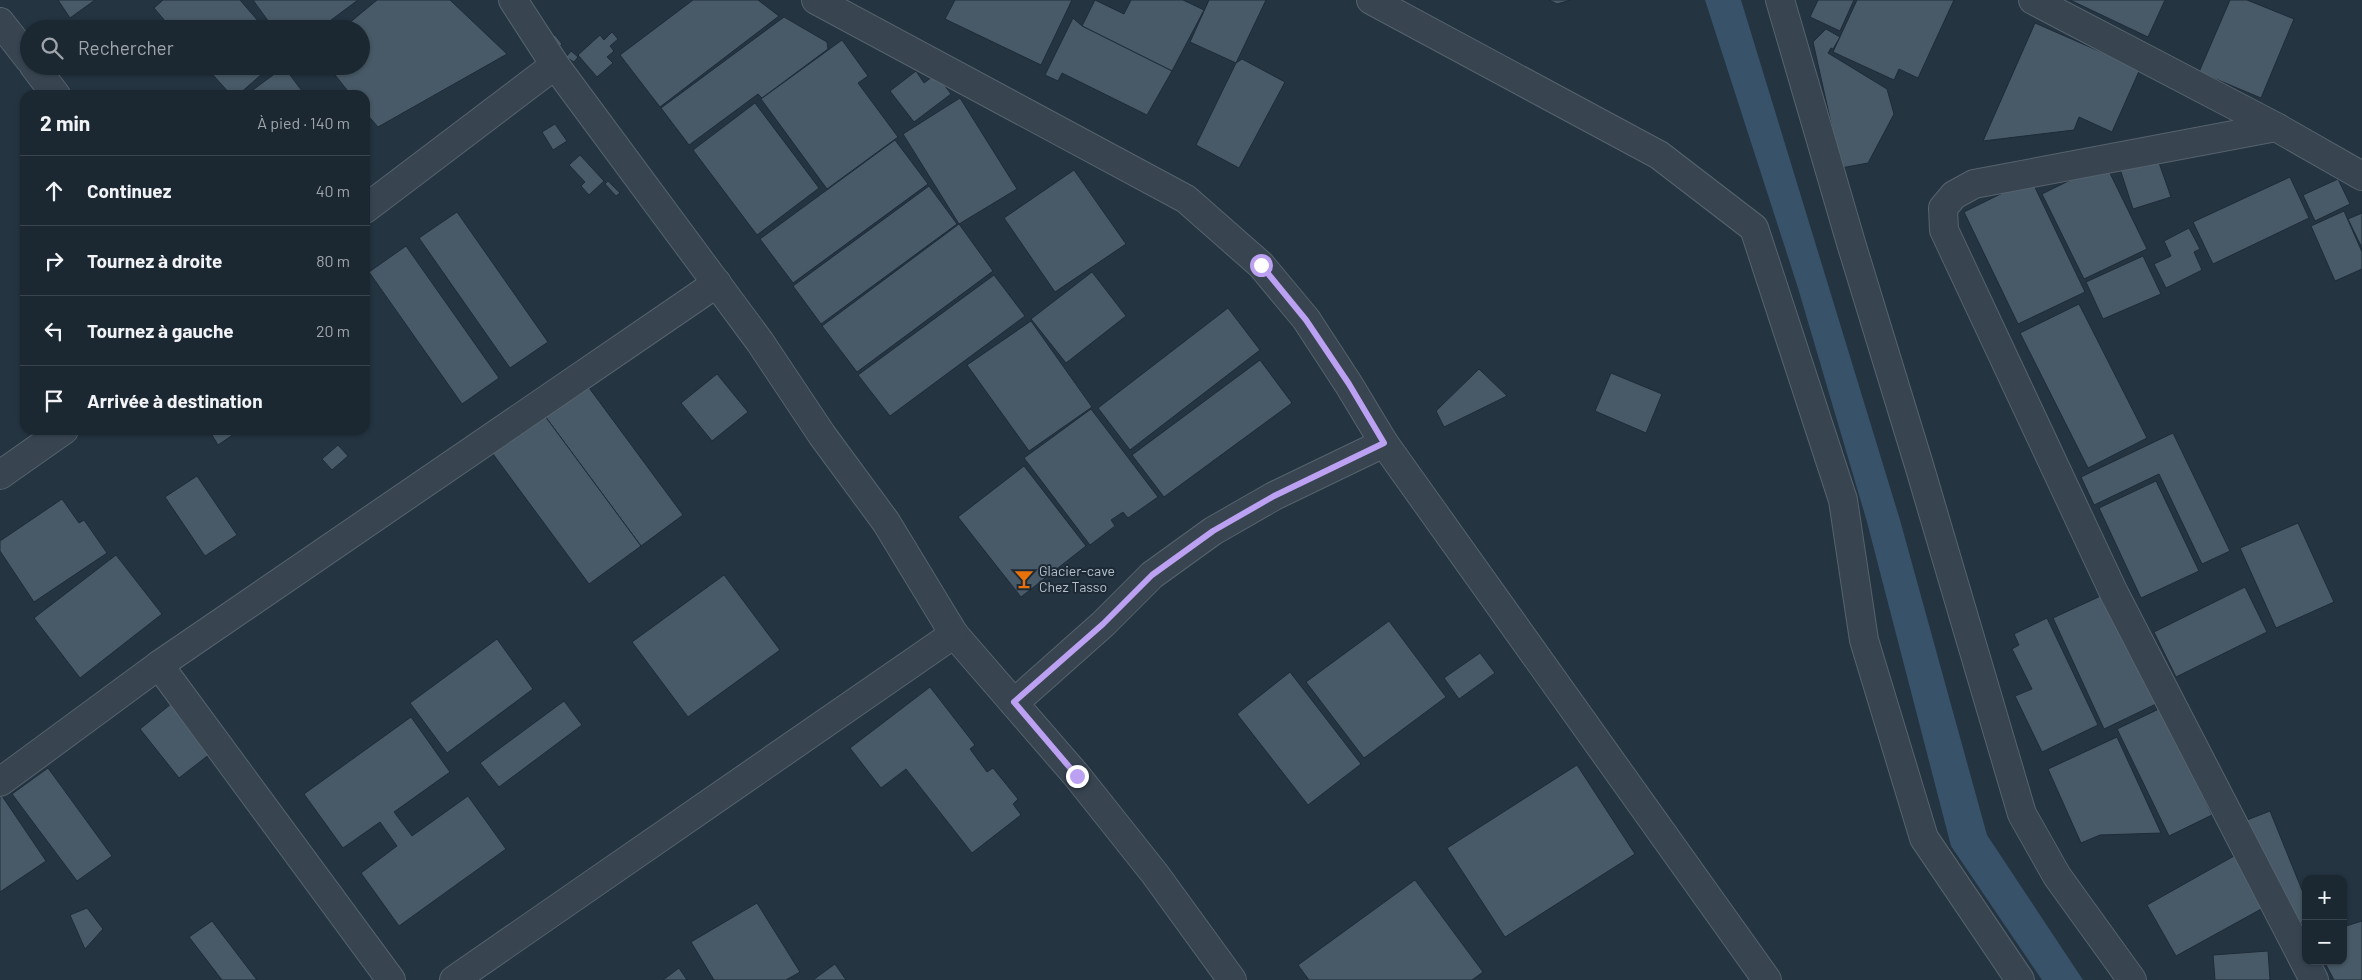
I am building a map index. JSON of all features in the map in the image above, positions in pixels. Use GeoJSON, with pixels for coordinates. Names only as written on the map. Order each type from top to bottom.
{"type":"FeatureCollection","features":[{"type":"Feature","properties":{"kind":"street"},"geometry":{"type":"LineString","coordinates":[[513,0],[555,65],[760,342],[822,435],[886,522],[954,634],[1077,776],[1155,874],[1232,980]]}},
{"type":"Feature","properties":{"kind":"street"},"geometry":{"type":"LineString","coordinates":[[816,0],[1186,199],[1261,265],[1306,320],[1349,384],[1384,443],[1767,980]]}},
{"type":"Feature","properties":{"kind":"street"},"geometry":{"type":"LineString","coordinates":[[1371,0],[1659,154],[1754,228],[1843,500],[1864,640],[1924,838],[2020,980]]}},
{"type":"Feature","properties":{"kind":"street"},"geometry":{"type":"LineString","coordinates":[[1780,0],[2022,814],[2057,876],[2132,980]]}},
{"type":"Feature","properties":{"kind":"street"},"geometry":{"type":"LineString","coordinates":[[2033,0],[2276,127],[2362,176]]}},
{"type":"Feature","properties":{"kind":"street"},"geometry":{"type":"LineString","coordinates":[[0,22],[20,48]]}},
{"type":"Feature","properties":{"kind":"street"},"geometry":{"type":"LineString","coordinates":[[370,205],[555,65]]}},
{"type":"Feature","properties":{"kind":"street"},"geometry":{"type":"LineString","coordinates":[[41,75],[52,90]]}},
{"type":"Feature","properties":{"kind":"street"},"geometry":{"type":"LineString","coordinates":[[2276,127],[1974,184],[1954,196],[1943,208],[1944,230],[2114,594],[2314,980]]}},
{"type":"Feature","properties":{"kind":"street"},"geometry":{"type":"LineString","coordinates":[[0,782],[159,665],[717,284]]}},
{"type":"Feature","properties":{"kind":"street"},"geometry":{"type":"LineString","coordinates":[[0,476],[57,435]]}},
{"type":"Feature","properties":{"kind":"street"},"geometry":{"type":"LineString","coordinates":[[1014,702],[1103,624],[1152,575],[1213,531],[1274,496],[1384,443]]}},
{"type":"Feature","properties":{"kind":"street"},"geometry":{"type":"LineString","coordinates":[[454,980],[954,634]]}},
{"type":"Feature","properties":{"kind":"street"},"geometry":{"type":"LineString","coordinates":[[159,665],[391,980]]}},
{"type":"Feature","properties":{"kind":"water"},"geometry":{"type":"Polygon","coordinates":[[[1705,0],[1741,0],[1900,520],[1987,835],[2083,980],[2042,980],[1951,846],[1867,522],[1798,288],[1705,0]]]}},
{"type":"Feature","properties":{"kind":"building"},"geometry":{"type":"Polygon","coordinates":[[[58,0],[95,0],[70,18],[58,0]]]}},
{"type":"Feature","properties":{"kind":"building"},"geometry":{"type":"Polygon","coordinates":[[[163,0],[240,0],[257,20],[164,20],[154,8],[163,0]]]}},
{"type":"Feature","properties":{"kind":"building"},"geometry":{"type":"Polygon","coordinates":[[[253,0],[358,0],[331,20],[267,20],[253,0]]]}},
{"type":"Feature","properties":{"kind":"building"},"geometry":{"type":"Polygon","coordinates":[[[377,0],[450,0],[507,54],[378,127],[370,118],[370,90],[347,90],[335,75],[370,75],[370,20],[353,20],[377,0]]]}},
{"type":"Feature","properties":{"kind":"building"},"geometry":{"type":"Polygon","coordinates":[[[693,0],[758,0],[779,16],[660,107],[620,55],[693,0]]]}},
{"type":"Feature","properties":{"kind":"building"},"geometry":{"type":"Polygon","coordinates":[[[955,0],[1072,0],[1041,65],[945,19],[955,0]]]}},
{"type":"Feature","properties":{"kind":"building"},"geometry":{"type":"Polygon","coordinates":[[[1095,0],[1124,14],[1131,0],[1183,0],[1204,10],[1172,71],[1082,26],[1095,0]]]}},
{"type":"Feature","properties":{"kind":"building"},"geometry":{"type":"Polygon","coordinates":[[[1209,0],[1266,0],[1236,63],[1190,42],[1209,0]]]}},
{"type":"Feature","properties":{"kind":"building"},"geometry":{"type":"Polygon","coordinates":[[[1549,0],[1571,0],[1557,4],[1549,0]]]}},
{"type":"Feature","properties":{"kind":"building"},"geometry":{"type":"Polygon","coordinates":[[[1818,0],[1854,0],[1840,31],[1810,17],[1818,0]]]}},
{"type":"Feature","properties":{"kind":"building"},"geometry":{"type":"Polygon","coordinates":[[[1857,0],[1954,0],[1918,78],[1899,69],[1894,80],[1833,52],[1857,0]]]}},
{"type":"Feature","properties":{"kind":"building"},"geometry":{"type":"Polygon","coordinates":[[[2070,0],[2165,0],[2148,37],[2070,0]]]}},
{"type":"Feature","properties":{"kind":"building"},"geometry":{"type":"Polygon","coordinates":[[[2230,0],[2247,0],[2294,19],[2261,98],[2199,72],[2230,0]]]}},
{"type":"Feature","properties":{"kind":"building"},"geometry":{"type":"Polygon","coordinates":[[[784,17],[827,42],[828,49],[762,98],[758,94],[689,145],[661,108],[784,17]]]}},
{"type":"Feature","properties":{"kind":"building"},"geometry":{"type":"Polygon","coordinates":[[[1073,18],[1082,26],[1172,71],[1147,115],[1062,73],[1058,81],[1045,75],[1073,18]]]}},
{"type":"Feature","properties":{"kind":"building"},"geometry":{"type":"Polygon","coordinates":[[[2035,23],[2140,69],[2112,132],[2079,117],[2074,130],[1983,141],[2035,23]]]}},
{"type":"Feature","properties":{"kind":"building"},"geometry":{"type":"Polygon","coordinates":[[[1826,29],[1840,37],[1833,49],[1831,48],[1828,53],[1887,89],[1894,114],[1868,163],[1841,168],[1813,42],[1826,29]]]}},
{"type":"Feature","properties":{"kind":"building"},"geometry":{"type":"Polygon","coordinates":[[[612,32],[618,39],[610,46],[614,51],[607,57],[613,63],[597,77],[578,55],[600,35],[604,40],[612,32]]]}},
{"type":"Feature","properties":{"kind":"building"},"geometry":{"type":"Polygon","coordinates":[[[555,35],[562,44],[557,49],[550,39],[555,35]]]}},
{"type":"Feature","properties":{"kind":"building"},"geometry":{"type":"Polygon","coordinates":[[[842,40],[868,76],[858,83],[898,137],[827,189],[761,99],[842,40]]]}},
{"type":"Feature","properties":{"kind":"building"},"geometry":{"type":"Polygon","coordinates":[[[571,51],[578,57],[574,62],[566,57],[571,51]]]}},
{"type":"Feature","properties":{"kind":"building"},"geometry":{"type":"Polygon","coordinates":[[[1242,59],[1285,82],[1239,168],[1196,145],[1236,63],[1242,59]]]}},
{"type":"Feature","properties":{"kind":"building"},"geometry":{"type":"Polygon","coordinates":[[[916,71],[924,83],[936,74],[951,94],[914,122],[890,91],[916,71]]]}},
{"type":"Feature","properties":{"kind":"building"},"geometry":{"type":"Polygon","coordinates":[[[213,75],[261,75],[244,90],[227,90],[213,75]]]}},
{"type":"Feature","properties":{"kind":"building"},"geometry":{"type":"Polygon","coordinates":[[[273,75],[290,75],[301,90],[253,90],[273,75]]]}},
{"type":"Feature","properties":{"kind":"building"},"geometry":{"type":"Polygon","coordinates":[[[960,98],[1017,189],[959,224],[903,134],[960,98]]]}},
{"type":"Feature","properties":{"kind":"building"},"geometry":{"type":"Polygon","coordinates":[[[755,103],[819,188],[757,235],[693,150],[755,103]]]}},
{"type":"Feature","properties":{"kind":"building"},"geometry":{"type":"Polygon","coordinates":[[[555,124],[567,141],[553,150],[542,132],[555,124]]]}},
{"type":"Feature","properties":{"kind":"building"},"geometry":{"type":"Polygon","coordinates":[[[895,140],[928,184],[793,283],[760,239],[895,140]]]}},
{"type":"Feature","properties":{"kind":"building"},"geometry":{"type":"Polygon","coordinates":[[[580,155],[604,181],[589,195],[581,186],[585,182],[569,165],[580,155]]]}},
{"type":"Feature","properties":{"kind":"building"},"geometry":{"type":"Polygon","coordinates":[[[2157,157],[2171,197],[2133,209],[2120,169],[2157,157]]]}},
{"type":"Feature","properties":{"kind":"building"},"geometry":{"type":"Polygon","coordinates":[[[2105,163],[2147,249],[2084,279],[2042,194],[2105,163]]]}},
{"type":"Feature","properties":{"kind":"building"},"geometry":{"type":"Polygon","coordinates":[[[1074,170],[1126,244],[1055,292],[1004,218],[1074,170]]]}},
{"type":"Feature","properties":{"kind":"building"},"geometry":{"type":"Polygon","coordinates":[[[2290,177],[2309,218],[2213,264],[2193,222],[2290,177]]]}},
{"type":"Feature","properties":{"kind":"building"},"geometry":{"type":"Polygon","coordinates":[[[2031,179],[2085,292],[2018,324],[1964,212],[2031,179]]]}},
{"type":"Feature","properties":{"kind":"building"},"geometry":{"type":"Polygon","coordinates":[[[2338,179],[2350,204],[2315,221],[2303,195],[2338,179]]]}},
{"type":"Feature","properties":{"kind":"building"},"geometry":{"type":"Polygon","coordinates":[[[608,181],[620,193],[616,196],[605,184],[608,181]]]}},
{"type":"Feature","properties":{"kind":"building"},"geometry":{"type":"Polygon","coordinates":[[[929,186],[957,224],[821,324],[793,286],[929,186]]]}},
{"type":"Feature","properties":{"kind":"building"},"geometry":{"type":"Polygon","coordinates":[[[2344,211],[2362,252],[2362,269],[2335,281],[2311,226],[2344,211]]]}},
{"type":"Feature","properties":{"kind":"building"},"geometry":{"type":"Polygon","coordinates":[[[457,212],[548,342],[510,368],[419,238],[457,212]]]}},
{"type":"Feature","properties":{"kind":"building"},"geometry":{"type":"Polygon","coordinates":[[[2362,213],[2362,248],[2348,219],[2362,213]]]}},
{"type":"Feature","properties":{"kind":"building"},"geometry":{"type":"Polygon","coordinates":[[[959,224],[993,271],[857,372],[822,326],[959,224]]]}},
{"type":"Feature","properties":{"kind":"building"},"geometry":{"type":"Polygon","coordinates":[[[2189,228],[2200,249],[2194,252],[2202,270],[2166,288],[2154,264],[2171,256],[2164,241],[2189,228]]]}},
{"type":"Feature","properties":{"kind":"building"},"geometry":{"type":"Polygon","coordinates":[[[406,246],[499,378],[462,404],[370,271],[406,246]]]}},
{"type":"Feature","properties":{"kind":"building"},"geometry":{"type":"Polygon","coordinates":[[[2143,256],[2161,294],[2103,319],[2086,282],[2143,256]]]}},
{"type":"Feature","properties":{"kind":"building"},"geometry":{"type":"Polygon","coordinates":[[[1092,272],[1126,316],[1066,363],[1031,319],[1092,272]]]}},
{"type":"Feature","properties":{"kind":"building"},"geometry":{"type":"Polygon","coordinates":[[[994,275],[1025,316],[890,416],[858,375],[994,275]]]}},
{"type":"Feature","properties":{"kind":"building"},"geometry":{"type":"Polygon","coordinates":[[[2079,304],[2147,438],[2088,468],[2020,333],[2079,304]]]}},
{"type":"Feature","properties":{"kind":"building"},"geometry":{"type":"Polygon","coordinates":[[[1228,308],[1260,350],[1130,450],[1098,408],[1228,308]]]}},
{"type":"Feature","properties":{"kind":"building"},"geometry":{"type":"Polygon","coordinates":[[[1031,321],[1092,407],[1029,451],[967,365],[1031,321]]]}},
{"type":"Feature","properties":{"kind":"building"},"geometry":{"type":"Polygon","coordinates":[[[1260,360],[1292,403],[1164,497],[1132,455],[1260,360]]]}},
{"type":"Feature","properties":{"kind":"building"},"geometry":{"type":"Polygon","coordinates":[[[1479,369],[1507,396],[1444,427],[1436,411],[1479,369]]]}},
{"type":"Feature","properties":{"kind":"building"},"geometry":{"type":"Polygon","coordinates":[[[1611,373],[1662,394],[1646,433],[1595,411],[1611,373]]]}},
{"type":"Feature","properties":{"kind":"building"},"geometry":{"type":"Polygon","coordinates":[[[717,374],[748,412],[712,441],[681,403],[717,374]]]}},
{"type":"Feature","properties":{"kind":"building"},"geometry":{"type":"Polygon","coordinates":[[[584,381],[683,515],[641,546],[542,412],[584,381]]]}},
{"type":"Feature","properties":{"kind":"building"},"geometry":{"type":"Polygon","coordinates":[[[1091,409],[1158,497],[1128,518],[1123,512],[1111,520],[1115,526],[1090,545],[1024,458],[1091,409]]]}},
{"type":"Feature","properties":{"kind":"building"},"geometry":{"type":"Polygon","coordinates":[[[542,412],[641,546],[589,584],[490,450],[542,412]]]}},
{"type":"Feature","properties":{"kind":"building"},"geometry":{"type":"Polygon","coordinates":[[[2173,433],[2230,551],[2202,564],[2159,474],[2094,505],[2081,477],[2173,433]]]}},
{"type":"Feature","properties":{"kind":"building"},"geometry":{"type":"Polygon","coordinates":[[[212,435],[233,435],[218,445],[212,435]]]}},
{"type":"Feature","properties":{"kind":"building"},"geometry":{"type":"Polygon","coordinates":[[[338,445],[348,456],[332,470],[322,459],[338,445]]]}},
{"type":"Feature","properties":{"kind":"building"},"geometry":{"type":"Polygon","coordinates":[[[1024,466],[1086,546],[1021,597],[958,517],[1024,466]]]}},
{"type":"Feature","properties":{"kind":"building"},"geometry":{"type":"Polygon","coordinates":[[[197,476],[237,535],[205,556],[165,497],[197,476]]]}},
{"type":"Feature","properties":{"kind":"building"},"geometry":{"type":"Polygon","coordinates":[[[2156,481],[2199,571],[2141,598],[2099,508],[2156,481]]]}},
{"type":"Feature","properties":{"kind":"building"},"geometry":{"type":"Polygon","coordinates":[[[62,499],[79,523],[84,520],[107,553],[34,602],[0,551],[0,541],[62,499]]]}},
{"type":"Feature","properties":{"kind":"building"},"geometry":{"type":"Polygon","coordinates":[[[2298,523],[2334,602],[2276,628],[2240,548],[2298,523]]]}},
{"type":"Feature","properties":{"kind":"building"},"geometry":{"type":"Polygon","coordinates":[[[116,555],[162,614],[80,678],[34,618],[116,555]]]}},
{"type":"Feature","properties":{"kind":"building"},"geometry":{"type":"Polygon","coordinates":[[[724,575],[780,650],[688,717],[632,642],[724,575]]]}},
{"type":"Feature","properties":{"kind":"building"},"geometry":{"type":"Polygon","coordinates":[[[2245,587],[2267,632],[2176,677],[2154,632],[2245,587]]]}},
{"type":"Feature","properties":{"kind":"building"},"geometry":{"type":"Polygon","coordinates":[[[2105,594],[2156,704],[2104,729],[2053,618],[2105,594]]]}},
{"type":"Feature","properties":{"kind":"building"},"geometry":{"type":"Polygon","coordinates":[[[2047,618],[2098,725],[2042,752],[2015,696],[2032,689],[2012,649],[2019,645],[2014,634],[2047,618]]]}},
{"type":"Feature","properties":{"kind":"building"},"geometry":{"type":"Polygon","coordinates":[[[1389,621],[1446,697],[1364,758],[1306,682],[1389,621]]]}},
{"type":"Feature","properties":{"kind":"building"},"geometry":{"type":"Polygon","coordinates":[[[497,639],[533,689],[447,753],[410,703],[497,639]]]}},
{"type":"Feature","properties":{"kind":"building"},"geometry":{"type":"Polygon","coordinates":[[[1480,653],[1495,673],[1459,699],[1444,678],[1480,653]]]}},
{"type":"Feature","properties":{"kind":"building"},"geometry":{"type":"Polygon","coordinates":[[[1290,672],[1361,764],[1308,805],[1237,714],[1290,672]]]}},
{"type":"Feature","properties":{"kind":"building"},"geometry":{"type":"Polygon","coordinates":[[[930,687],[975,745],[970,749],[987,772],[993,768],[1018,799],[1013,804],[1021,815],[972,853],[906,769],[881,788],[850,748],[930,687]]]}},
{"type":"Feature","properties":{"kind":"building"},"geometry":{"type":"Polygon","coordinates":[[[564,701],[582,725],[499,787],[480,763],[564,701]]]}},
{"type":"Feature","properties":{"kind":"building"},"geometry":{"type":"Polygon","coordinates":[[[171,704],[210,754],[179,778],[140,729],[171,704]]]}},
{"type":"Feature","properties":{"kind":"building"},"geometry":{"type":"Polygon","coordinates":[[[2161,708],[2212,815],[2169,836],[2117,729],[2161,708]]]}},
{"type":"Feature","properties":{"kind":"building"},"geometry":{"type":"Polygon","coordinates":[[[411,717],[450,772],[394,812],[412,836],[468,796],[506,849],[399,926],[361,873],[397,846],[380,822],[343,848],[304,794],[411,717]]]}},
{"type":"Feature","properties":{"kind":"building"},"geometry":{"type":"Polygon","coordinates":[[[2117,737],[2161,833],[2100,835],[2081,843],[2048,769],[2117,737]]]}},
{"type":"Feature","properties":{"kind":"building"},"geometry":{"type":"Polygon","coordinates":[[[1577,765],[1635,854],[1505,937],[1447,848],[1577,765]]]}},
{"type":"Feature","properties":{"kind":"building"},"geometry":{"type":"Polygon","coordinates":[[[48,768],[112,856],[77,881],[12,794],[48,768]]]}},
{"type":"Feature","properties":{"kind":"building"},"geometry":{"type":"Polygon","coordinates":[[[0,793],[46,861],[0,892],[0,793]]]}},
{"type":"Feature","properties":{"kind":"building"},"geometry":{"type":"Polygon","coordinates":[[[2270,811],[2302,890],[2302,923],[2291,927],[2247,820],[2270,811]]]}},
{"type":"Feature","properties":{"kind":"building"},"geometry":{"type":"Polygon","coordinates":[[[2234,856],[2263,908],[2176,956],[2147,905],[2234,856]]]}},
{"type":"Feature","properties":{"kind":"building"},"geometry":{"type":"Polygon","coordinates":[[[1415,880],[1483,972],[1472,980],[1309,980],[1298,965],[1415,880]]]}},
{"type":"Feature","properties":{"kind":"building"},"geometry":{"type":"Polygon","coordinates":[[[757,903],[800,972],[786,980],[714,980],[691,942],[757,903]]]}},
{"type":"Feature","properties":{"kind":"building"},"geometry":{"type":"Polygon","coordinates":[[[87,908],[103,929],[85,949],[70,915],[87,908]]]}},
{"type":"Feature","properties":{"kind":"building"},"geometry":{"type":"Polygon","coordinates":[[[212,921],[257,980],[222,980],[189,937],[212,921]]]}},
{"type":"Feature","properties":{"kind":"building"},"geometry":{"type":"Polygon","coordinates":[[[2362,921],[2362,980],[2334,980],[2326,965],[2347,965],[2347,926],[2362,921]]]}},
{"type":"Feature","properties":{"kind":"building"},"geometry":{"type":"Polygon","coordinates":[[[2268,951],[2270,980],[2215,980],[2213,955],[2268,951]]]}},
{"type":"Feature","properties":{"kind":"building"},"geometry":{"type":"Polygon","coordinates":[[[835,964],[846,980],[813,980],[835,964]]]}},
{"type":"Feature","properties":{"kind":"building"},"geometry":{"type":"Polygon","coordinates":[[[679,968],[687,980],[663,980],[679,968]]]}},
{"type":"Feature","properties":{"kind":"place","name":"Glacier-cave Chez Tasso"},"geometry":{"type":"Point","coordinates":[1024,579]}},
{"type":"Feature","properties":{"kind":"route"},"geometry":{"type":"LineString","coordinates":[[1077,776],[1014,702],[1103,624],[1152,575],[1213,531],[1274,496],[1384,443],[1349,384],[1306,320],[1261,265]]}}]}
